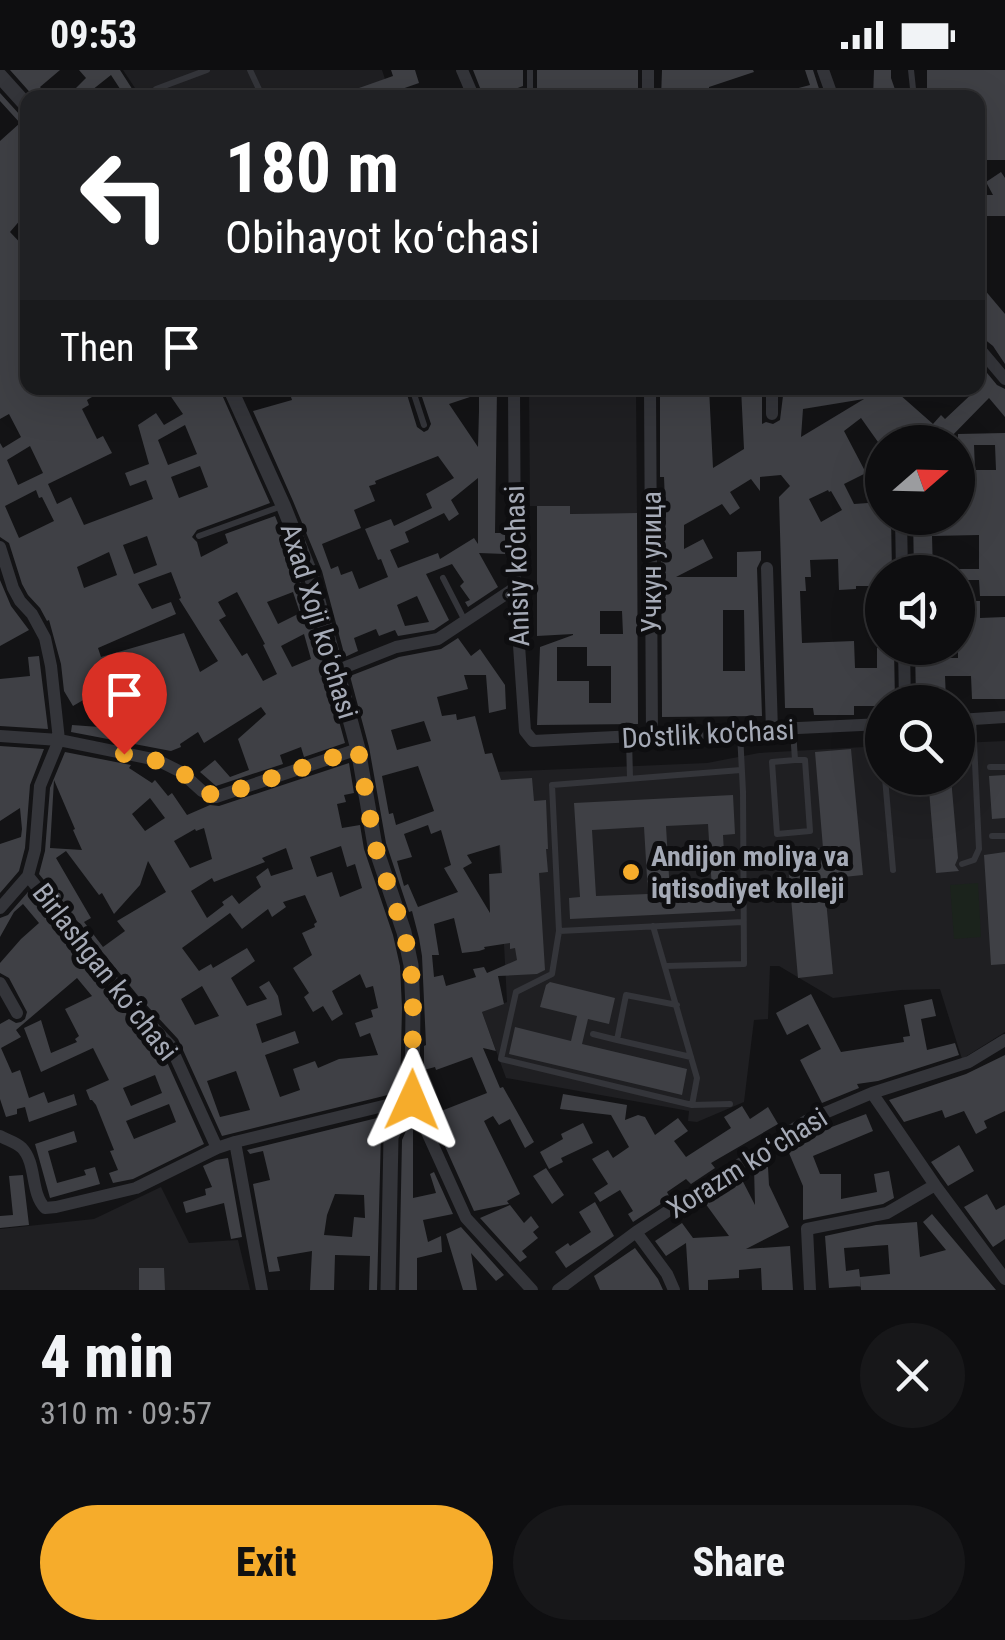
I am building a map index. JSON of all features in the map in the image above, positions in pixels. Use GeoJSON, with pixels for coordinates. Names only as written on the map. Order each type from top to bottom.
{"type":"FeatureCollection","features":[{"type":"Feature","properties":{"kind":"street"},"geometry":{"type":"LineString","coordinates":[[0,76],[20,99]]}},
{"type":"Feature","properties":{"kind":"street"},"geometry":{"type":"LineString","coordinates":[[985,355],[1005,379]]}},
{"type":"Feature","properties":{"kind":"street","name":"Axad Xoji koʻchasi"},"geometry":{"type":"LineString","coordinates":[[233,395],[310,575],[338,670],[358,749],[375,846],[404,932],[411,966],[412,1100]]}},
{"type":"Feature","properties":{"kind":"street","name":"Anisiy ko'chasi"},"geometry":{"type":"LineString","coordinates":[[514,395],[516,588],[525,731],[532,741]]}},
{"type":"Feature","properties":{"kind":"street","name":"Учкун улица"},"geometry":{"type":"LineString","coordinates":[[650,395],[652,736]]}},
{"type":"Feature","properties":{"kind":"street"},"geometry":{"type":"LineString","coordinates":[[772,395],[772,414]]}},
{"type":"Feature","properties":{"kind":"street","name":"Birlashgan koʻchasi"},"geometry":{"type":"LineString","coordinates":[[0,546],[12,588],[45,638],[59,740],[40,786],[35,850],[28,876],[131,1004],[170,1044],[217,1148]]}},
{"type":"Feature","properties":{"kind":"street"},"geometry":{"type":"LineString","coordinates":[[767,568],[772,731]]}},
{"type":"Feature","properties":{"kind":"street"},"geometry":{"type":"LineString","coordinates":[[338,670],[396,647],[438,639],[516,588]]}},
{"type":"Feature","properties":{"kind":"street"},"geometry":{"type":"LineString","coordinates":[[975,719],[1005,717]]}},
{"type":"Feature","properties":{"kind":"street","name":"Do'stlik ko'chasi"},"geometry":{"type":"LineString","coordinates":[[532,741],[865,725]]}},
{"type":"Feature","properties":{"kind":"street"},"geometry":{"type":"LineString","coordinates":[[0,736],[59,740],[157,760],[182,772],[202,791],[216,797],[358,749]]}},
{"type":"Feature","properties":{"kind":"street"},"geometry":{"type":"LineString","coordinates":[[0,908],[28,876]]}},
{"type":"Feature","properties":{"kind":"street"},"geometry":{"type":"LineString","coordinates":[[0,983],[17,1013]]}},
{"type":"Feature","properties":{"kind":"street","name":"Xorazm koʻchasi"},"geometry":{"type":"LineString","coordinates":[[558,1290],[636,1232],[806,1121],[872,1093],[970,1062],[1005,1040]]}},
{"type":"Feature","properties":{"kind":"street"},"geometry":{"type":"LineString","coordinates":[[872,1093],[1005,1279]]}},
{"type":"Feature","properties":{"kind":"street"},"geometry":{"type":"LineString","coordinates":[[0,1136],[23,1149],[38,1200],[46,1208],[136,1188],[235,1142],[412,1100]]}},
{"type":"Feature","properties":{"kind":"street"},"geometry":{"type":"LineString","coordinates":[[388,1290],[391,1137],[412,1100]]}},
{"type":"Feature","properties":{"kind":"street"},"geometry":{"type":"LineString","coordinates":[[412,1100],[466,1218],[532,1290]]}},
{"type":"Feature","properties":{"kind":"street"},"geometry":{"type":"LineString","coordinates":[[235,1142],[262,1290]]}},
{"type":"Feature","properties":{"kind":"street"},"geometry":{"type":"LineString","coordinates":[[810,1290],[807,1229],[887,1212],[935,1185]]}},
{"type":"Feature","properties":{"kind":"street"},"geometry":{"type":"LineString","coordinates":[[636,1232],[668,1274],[674,1290]]}},
{"type":"Feature","properties":{"kind":"lane"},"geometry":{"type":"LineString","coordinates":[[156,89],[207,70]]}},
{"type":"Feature","properties":{"kind":"lane"},"geometry":{"type":"LineString","coordinates":[[414,395],[424,425]]}},
{"type":"Feature","properties":{"kind":"lane"},"geometry":{"type":"LineString","coordinates":[[199,536],[283,505]]}},
{"type":"Feature","properties":{"kind":"lane"},"geometry":{"type":"LineString","coordinates":[[443,578],[465,622]]}},
{"type":"Feature","properties":{"kind":"lane"},"geometry":{"type":"LineString","coordinates":[[793,730],[795,760]]}},
{"type":"Feature","properties":{"kind":"lane"},"geometry":{"type":"LineString","coordinates":[[666,966],[744,964],[740,732]]}},
{"type":"Feature","properties":{"kind":"lane"},"geometry":{"type":"LineString","coordinates":[[628,738],[630,778]]}},
{"type":"Feature","properties":{"kind":"lane"},"geometry":{"type":"LineString","coordinates":[[795,760],[805,760],[810,831],[777,834],[772,762],[795,760]]}},
{"type":"Feature","properties":{"kind":"lane"},"geometry":{"type":"LineString","coordinates":[[962,864],[974,860],[979,849],[975,762]]}},
{"type":"Feature","properties":{"kind":"lane"},"geometry":{"type":"LineString","coordinates":[[990,767],[1005,766]]}},
{"type":"Feature","properties":{"kind":"lane"},"geometry":{"type":"LineString","coordinates":[[730,1104],[692,1105],[501,1059],[516,992],[552,974],[559,931],[552,785],[741,770]]}},
{"type":"Feature","properties":{"kind":"lane"},"geometry":{"type":"LineString","coordinates":[[886,795],[892,870]]}},
{"type":"Feature","properties":{"kind":"lane"},"geometry":{"type":"LineString","coordinates":[[992,836],[1005,836]]}},
{"type":"Feature","properties":{"kind":"lane"},"geometry":{"type":"LineString","coordinates":[[559,931],[743,922]]}},
{"type":"Feature","properties":{"kind":"lane"},"geometry":{"type":"LineString","coordinates":[[653,926],[697,1078],[692,1105]]}},
{"type":"Feature","properties":{"kind":"lane"},"geometry":{"type":"LineString","coordinates":[[617,1040],[626,994],[676,1005]]}},
{"type":"Feature","properties":{"kind":"lane"},"geometry":{"type":"LineString","coordinates":[[592,1034],[691,1058]]}},
{"type":"Feature","properties":{"kind":"shaded area"},"geometry":{"type":"Polygon","coordinates":[[[123,70],[382,70],[389,90],[136,90],[123,70]]]}},
{"type":"Feature","properties":{"kind":"shaded area"},"geometry":{"type":"Polygon","coordinates":[[[529,395],[636,395],[637,513],[570,514],[570,506],[530,506],[529,395]]]}},
{"type":"Feature","properties":{"kind":"shaded area","name":"Andijon moliya va iqtisodiyet kolleji"},"geometry":{"type":"Polygon","coordinates":[[[1005,741],[1005,1032],[962,1059],[940,989],[833,998],[779,966],[770,966],[768,1019],[754,1020],[744,1102],[697,1122],[688,1121],[689,1111],[506,1078],[482,1012],[507,1002],[495,772],[707,763],[759,753],[865,747],[865,795],[975,795],[975,742],[1005,741]]]}},
{"type":"Feature","properties":{"kind":"shaded area"},"geometry":{"type":"Polygon","coordinates":[[[978,883],[981,937],[954,939],[950,885],[978,883]]]}},
{"type":"Feature","properties":{"kind":"shaded area"},"geometry":{"type":"Polygon","coordinates":[[[161,1187],[189,1243],[238,1240],[250,1290],[0,1290],[0,1229],[94,1219],[161,1187]]]}},
{"type":"Feature","properties":{"kind":"building"},"geometry":{"type":"Polygon","coordinates":[[[10,70],[60,70],[40,87],[42,90],[28,90],[10,70]]]}},
{"type":"Feature","properties":{"kind":"building"},"geometry":{"type":"Polygon","coordinates":[[[79,70],[120,70],[133,90],[121,90],[111,75],[92,90],[74,90],[86,78],[79,70]]]}},
{"type":"Feature","properties":{"kind":"building"},"geometry":{"type":"Polygon","coordinates":[[[391,70],[415,70],[419,83],[399,90],[360,90],[359,88],[393,76],[391,70]]]}},
{"type":"Feature","properties":{"kind":"building"},"geometry":{"type":"Polygon","coordinates":[[[473,70],[523,70],[523,86],[513,90],[481,90],[473,70]]]}},
{"type":"Feature","properties":{"kind":"building"},"geometry":{"type":"Polygon","coordinates":[[[537,70],[638,70],[638,90],[537,90],[537,70]]]}},
{"type":"Feature","properties":{"kind":"building"},"geometry":{"type":"Polygon","coordinates":[[[662,70],[754,72],[709,90],[661,90],[662,70]]]}},
{"type":"Feature","properties":{"kind":"building"},"geometry":{"type":"Polygon","coordinates":[[[805,70],[813,70],[819,90],[791,90],[810,85],[805,70]]]}},
{"type":"Feature","properties":{"kind":"building"},"geometry":{"type":"Polygon","coordinates":[[[874,70],[891,70],[895,90],[873,90],[874,70]]]}},
{"type":"Feature","properties":{"kind":"building"},"geometry":{"type":"Polygon","coordinates":[[[927,70],[1005,70],[1005,160],[985,160],[985,90],[927,90],[927,70]]]}},
{"type":"Feature","properties":{"kind":"building"},"geometry":{"type":"Polygon","coordinates":[[[0,93],[20,115],[20,123],[0,101],[0,93]]]}},
{"type":"Feature","properties":{"kind":"building"},"geometry":{"type":"Polygon","coordinates":[[[20,123],[20,220],[10,232],[20,243],[20,395],[95,395],[82,409],[97,439],[103,436],[112,453],[48,484],[57,504],[71,497],[84,525],[153,499],[146,480],[130,486],[125,473],[149,464],[138,425],[156,413],[164,425],[183,414],[170,395],[222,395],[270,503],[197,530],[192,537],[201,557],[228,543],[225,534],[275,516],[300,579],[345,743],[304,757],[301,747],[280,755],[283,764],[216,786],[200,772],[215,760],[230,777],[249,770],[238,739],[266,714],[261,707],[204,743],[198,732],[171,751],[71,732],[72,725],[113,728],[109,685],[73,706],[64,691],[49,620],[28,595],[9,543],[0,537],[0,443],[3,448],[21,437],[9,414],[0,419],[0,141],[20,123]],[[185,425],[158,440],[168,465],[197,454],[185,425]],[[30,446],[7,460],[18,485],[43,473],[30,446]],[[200,466],[171,477],[179,498],[208,487],[200,466]],[[36,490],[5,506],[19,538],[54,521],[36,490]],[[147,536],[123,545],[134,574],[157,565],[147,536]],[[109,552],[77,567],[84,588],[117,575],[109,552]],[[171,572],[138,584],[152,609],[171,602],[176,614],[98,648],[101,657],[184,633],[200,672],[218,661],[179,599],[171,572]],[[237,592],[218,602],[226,616],[219,620],[242,656],[247,653],[263,681],[277,674],[237,592]],[[293,592],[267,602],[278,624],[300,613],[293,592]],[[304,634],[281,646],[292,667],[311,659],[304,634]]]}},
{"type":"Feature","properties":{"kind":"building"},"geometry":{"type":"Polygon","coordinates":[[[1001,172],[1005,178],[1005,216],[985,216],[985,195],[993,195],[986,182],[1001,172]]]}},
{"type":"Feature","properties":{"kind":"building"},"geometry":{"type":"Polygon","coordinates":[[[985,290],[1005,314],[1005,364],[985,340],[985,290]]]}},
{"type":"Feature","properties":{"kind":"building"},"geometry":{"type":"Polygon","coordinates":[[[985,370],[1005,389],[1005,417],[989,398],[963,425],[866,425],[861,418],[844,431],[865,474],[844,484],[854,504],[865,503],[865,535],[891,535],[892,555],[865,555],[865,586],[856,589],[839,590],[838,559],[810,560],[811,577],[805,577],[806,591],[800,591],[802,643],[854,641],[855,668],[894,665],[895,685],[865,685],[865,706],[854,706],[854,715],[814,715],[813,708],[785,708],[779,497],[790,486],[781,475],[760,477],[760,491],[751,479],[730,492],[740,508],[730,515],[722,504],[684,525],[684,549],[703,539],[713,558],[676,577],[737,577],[737,552],[761,551],[757,568],[762,716],[662,717],[661,502],[665,502],[664,477],[660,477],[660,395],[709,395],[713,468],[744,449],[741,395],[762,395],[762,424],[780,420],[783,395],[900,395],[933,424],[941,415],[945,419],[971,395],[985,395],[985,370]],[[864,399],[803,409],[801,437],[864,399]],[[829,492],[809,499],[821,522],[842,510],[829,492]],[[723,610],[723,671],[745,671],[744,610],[723,610]]]}},
{"type":"Feature","properties":{"kind":"building"},"geometry":{"type":"Polygon","coordinates":[[[290,395],[407,395],[417,427],[424,432],[431,424],[421,395],[476,395],[449,404],[478,447],[479,395],[497,395],[495,533],[505,533],[505,554],[479,553],[498,587],[468,607],[465,602],[470,600],[460,586],[464,582],[452,564],[426,574],[449,620],[434,630],[398,636],[395,630],[379,636],[376,629],[354,638],[358,651],[345,657],[322,571],[253,411],[292,400],[290,395]],[[438,456],[369,486],[375,501],[354,510],[361,528],[322,544],[331,569],[338,566],[341,575],[352,571],[359,589],[388,577],[365,529],[391,519],[394,526],[432,508],[426,494],[454,478],[438,456]],[[478,478],[451,500],[459,514],[449,521],[444,513],[405,532],[409,542],[390,550],[398,568],[438,553],[440,559],[474,538],[478,544],[478,478]],[[417,596],[397,605],[405,626],[429,622],[417,596]]]}},
{"type":"Feature","properties":{"kind":"building"},"geometry":{"type":"Polygon","coordinates":[[[1005,433],[1005,596],[980,596],[979,580],[975,580],[975,569],[979,569],[979,535],[932,536],[933,555],[914,555],[913,535],[975,535],[975,470],[996,470],[995,445],[975,445],[975,434],[1005,433]]]}},
{"type":"Feature","properties":{"kind":"building"},"geometry":{"type":"Polygon","coordinates":[[[537,506],[570,506],[570,514],[637,513],[638,724],[537,725],[540,647],[573,634],[537,636],[537,506]],[[600,611],[600,634],[623,634],[622,611],[600,611]],[[557,647],[557,681],[589,681],[589,703],[611,703],[611,666],[587,666],[587,647],[557,647]]]}},
{"type":"Feature","properties":{"kind":"building"},"geometry":{"type":"Polygon","coordinates":[[[0,580],[11,606],[29,630],[0,646],[0,580]]]}},
{"type":"Feature","properties":{"kind":"building"},"geometry":{"type":"Polygon","coordinates":[[[975,601],[980,601],[980,618],[1005,617],[1005,699],[975,699],[971,676],[945,676],[945,685],[916,685],[915,665],[975,665],[975,601]]]}},
{"type":"Feature","properties":{"kind":"building"},"geometry":{"type":"Polygon","coordinates":[[[458,638],[471,656],[480,649],[505,685],[506,709],[489,713],[486,675],[464,675],[468,689],[437,697],[442,716],[456,714],[457,720],[475,716],[485,754],[492,753],[501,780],[532,778],[534,801],[546,800],[548,872],[539,873],[545,970],[498,976],[504,1004],[482,1012],[496,1051],[483,1048],[500,1088],[503,1087],[534,1142],[525,1148],[510,1119],[499,1125],[493,1116],[484,1121],[520,1194],[507,1201],[509,1204],[474,1211],[431,1115],[487,1093],[472,1057],[436,1070],[424,1070],[419,938],[386,843],[369,747],[350,676],[399,657],[441,649],[458,638]],[[424,721],[391,730],[397,750],[431,741],[424,721]],[[418,766],[382,776],[389,814],[393,813],[396,825],[434,811],[418,766]],[[428,825],[404,834],[412,857],[397,861],[404,886],[408,884],[418,907],[458,892],[444,868],[451,865],[441,830],[431,834],[428,825]],[[500,845],[467,855],[472,863],[463,868],[490,913],[489,874],[502,873],[500,845]],[[454,918],[434,924],[439,955],[432,955],[434,977],[443,975],[446,986],[476,977],[473,969],[484,967],[487,973],[517,960],[510,943],[462,953],[454,918]]]}},
{"type":"Feature","properties":{"kind":"building"},"geometry":{"type":"Polygon","coordinates":[[[39,656],[48,729],[0,726],[0,679],[30,676],[28,657],[39,656]]]}},
{"type":"Feature","properties":{"kind":"building"},"geometry":{"type":"Polygon","coordinates":[[[0,746],[44,749],[30,785],[25,848],[19,871],[0,893],[0,844],[21,837],[22,829],[20,808],[0,821],[0,746]]]}},
{"type":"Feature","properties":{"kind":"building"},"geometry":{"type":"Polygon","coordinates":[[[851,749],[863,875],[824,879],[833,974],[798,978],[787,852],[823,848],[815,752],[851,749]]]}},
{"type":"Feature","properties":{"kind":"building"},"geometry":{"type":"Polygon","coordinates":[[[65,752],[131,765],[129,768],[152,783],[155,780],[168,796],[172,793],[187,815],[349,763],[354,793],[344,795],[346,802],[337,804],[342,828],[360,825],[400,966],[400,1092],[222,1136],[178,1039],[39,874],[45,851],[50,788],[65,752]],[[54,780],[50,848],[82,850],[75,829],[54,780]],[[150,798],[132,814],[145,831],[165,818],[150,798]],[[204,828],[174,841],[190,868],[212,859],[204,828]],[[341,846],[310,857],[317,877],[332,872],[340,897],[362,888],[355,864],[347,867],[341,846]],[[286,848],[262,858],[265,862],[214,882],[212,878],[191,891],[207,918],[232,895],[239,904],[261,887],[256,877],[268,868],[271,876],[293,869],[286,848]],[[66,851],[56,858],[91,918],[84,922],[103,947],[125,931],[117,921],[166,892],[148,861],[140,885],[114,914],[102,893],[99,895],[66,851]],[[305,895],[283,902],[286,907],[272,917],[268,909],[242,929],[230,913],[182,948],[199,971],[211,964],[213,968],[247,948],[255,961],[231,978],[247,1006],[267,999],[259,987],[269,981],[278,996],[282,1015],[256,1024],[262,1043],[295,1031],[299,1043],[265,1055],[280,1097],[300,1090],[293,1069],[315,1061],[318,1068],[339,1059],[378,1055],[370,1033],[360,1037],[355,1023],[373,1017],[371,1010],[378,1008],[373,986],[366,988],[360,974],[332,991],[343,1014],[332,1021],[323,1006],[313,1012],[304,997],[309,993],[293,968],[312,955],[302,933],[317,922],[305,895]],[[202,986],[181,999],[195,1025],[219,1016],[202,986]],[[236,1071],[207,1081],[220,1117],[250,1110],[236,1071]]]}},
{"type":"Feature","properties":{"kind":"building"},"geometry":{"type":"Polygon","coordinates":[[[1005,775],[1005,818],[992,819],[989,776],[1005,775]]]}},
{"type":"Feature","properties":{"kind":"building"},"geometry":{"type":"Polygon","coordinates":[[[733,795],[735,834],[723,835],[726,890],[733,889],[735,911],[570,919],[569,898],[580,897],[574,803],[733,795]],[[708,824],[666,826],[670,893],[712,890],[708,824]],[[644,827],[592,830],[596,896],[648,894],[644,827]]]}},
{"type":"Feature","properties":{"kind":"building"},"geometry":{"type":"Polygon","coordinates":[[[929,795],[952,795],[958,858],[955,865],[959,871],[936,873],[929,795]]]}},
{"type":"Feature","properties":{"kind":"building"},"geometry":{"type":"Polygon","coordinates":[[[1005,852],[1005,964],[991,965],[984,855],[1005,852]]]}},
{"type":"Feature","properties":{"kind":"building"},"geometry":{"type":"Polygon","coordinates":[[[28,892],[123,1010],[162,1051],[204,1144],[133,1179],[113,1183],[109,1173],[118,1170],[110,1151],[114,1150],[86,1090],[109,1080],[93,1048],[41,1072],[24,1028],[41,1020],[51,1053],[77,1042],[79,1036],[65,1009],[92,996],[77,978],[16,1030],[21,1037],[1,1048],[12,1073],[20,1070],[29,1098],[44,1092],[48,1103],[74,1094],[77,1105],[29,1122],[25,1107],[6,1117],[0,1099],[0,1024],[9,1019],[21,1022],[27,1012],[9,978],[0,973],[0,963],[39,923],[23,904],[0,937],[0,918],[8,915],[28,892]],[[155,1075],[123,1088],[131,1106],[162,1093],[155,1075]],[[169,1104],[126,1121],[134,1139],[176,1122],[169,1104]]]}},
{"type":"Feature","properties":{"kind":"building"},"geometry":{"type":"Polygon","coordinates":[[[550,982],[615,998],[609,1024],[588,1019],[582,1044],[687,1069],[682,1095],[509,1054],[515,1027],[571,1041],[577,1016],[540,1007],[550,982]]]}},
{"type":"Feature","properties":{"kind":"building"},"geometry":{"type":"Polygon","coordinates":[[[811,994],[841,1052],[904,1042],[903,1037],[910,1036],[904,1005],[932,999],[936,1016],[921,1019],[927,1050],[955,1043],[959,1055],[857,1084],[859,1088],[822,1103],[800,1060],[821,1049],[808,1024],[787,1035],[776,1013],[811,994]]]}},
{"type":"Feature","properties":{"kind":"building"},"geometry":{"type":"Polygon","coordinates":[[[1005,1055],[1005,1111],[984,1121],[987,1128],[976,1134],[964,1111],[945,1118],[942,1110],[904,1122],[889,1100],[966,1074],[1005,1055]]]}},
{"type":"Feature","properties":{"kind":"building"},"geometry":{"type":"Polygon","coordinates":[[[563,1094],[627,1105],[625,1120],[638,1115],[645,1117],[655,1135],[678,1118],[688,1131],[674,1141],[686,1157],[731,1128],[724,1117],[742,1106],[750,1119],[768,1107],[778,1124],[711,1163],[715,1168],[691,1184],[686,1179],[667,1192],[670,1198],[633,1222],[628,1214],[633,1211],[620,1190],[600,1202],[594,1193],[608,1184],[592,1159],[608,1150],[613,1158],[629,1147],[611,1115],[560,1109],[563,1094]]]}},
{"type":"Feature","properties":{"kind":"building"},"geometry":{"type":"Polygon","coordinates":[[[866,1114],[873,1131],[813,1156],[820,1174],[841,1174],[841,1199],[877,1192],[874,1174],[889,1171],[894,1198],[883,1204],[803,1220],[803,1186],[786,1146],[804,1134],[805,1137],[866,1114]]]}},
{"type":"Feature","properties":{"kind":"building"},"geometry":{"type":"Polygon","coordinates":[[[377,1118],[381,1133],[377,1290],[369,1290],[370,1256],[335,1255],[334,1290],[310,1290],[312,1251],[277,1257],[280,1271],[269,1272],[253,1184],[270,1180],[263,1151],[250,1154],[247,1150],[377,1118]],[[335,1194],[324,1235],[352,1237],[354,1217],[365,1218],[364,1195],[335,1194]]]}},
{"type":"Feature","properties":{"kind":"building"},"geometry":{"type":"Polygon","coordinates":[[[583,1123],[593,1143],[561,1158],[563,1162],[549,1169],[540,1152],[563,1139],[561,1134],[583,1123]]]}},
{"type":"Feature","properties":{"kind":"building"},"geometry":{"type":"Polygon","coordinates":[[[413,1128],[413,1198],[436,1193],[430,1174],[434,1172],[453,1214],[423,1220],[428,1242],[441,1236],[442,1252],[417,1258],[417,1290],[399,1290],[402,1140],[406,1131],[413,1128]]]}},
{"type":"Feature","properties":{"kind":"building"},"geometry":{"type":"Polygon","coordinates":[[[74,1131],[77,1142],[48,1151],[57,1183],[86,1175],[84,1170],[95,1167],[100,1184],[50,1198],[35,1144],[74,1131]]]}},
{"type":"Feature","properties":{"kind":"building"},"geometry":{"type":"Polygon","coordinates":[[[959,1145],[974,1171],[948,1186],[931,1162],[959,1145]]]}},
{"type":"Feature","properties":{"kind":"building"},"geometry":{"type":"Polygon","coordinates":[[[228,1158],[242,1237],[231,1239],[224,1203],[186,1213],[183,1202],[206,1195],[205,1189],[212,1187],[203,1166],[228,1158]]]}},
{"type":"Feature","properties":{"kind":"building"},"geometry":{"type":"Polygon","coordinates":[[[768,1167],[769,1185],[789,1227],[746,1249],[790,1246],[793,1290],[762,1290],[761,1268],[739,1270],[739,1278],[708,1280],[708,1290],[689,1290],[686,1243],[666,1256],[655,1241],[682,1223],[693,1238],[729,1236],[705,1203],[740,1176],[755,1205],[754,1168],[768,1167]]]}},
{"type":"Feature","properties":{"kind":"building"},"geometry":{"type":"Polygon","coordinates":[[[546,1168],[564,1195],[552,1204],[533,1176],[546,1168]]]}},
{"type":"Feature","properties":{"kind":"building"},"geometry":{"type":"Polygon","coordinates":[[[23,1175],[29,1225],[0,1228],[0,1216],[13,1215],[9,1176],[23,1175]]]}},
{"type":"Feature","properties":{"kind":"building"},"geometry":{"type":"Polygon","coordinates":[[[987,1194],[996,1210],[1005,1205],[1005,1239],[993,1247],[964,1207],[987,1194]]]}},
{"type":"Feature","properties":{"kind":"building"},"geometry":{"type":"Polygon","coordinates":[[[595,1202],[614,1236],[566,1268],[555,1252],[591,1232],[579,1212],[595,1202]]]}},
{"type":"Feature","properties":{"kind":"building"},"geometry":{"type":"Polygon","coordinates":[[[510,1205],[524,1223],[531,1216],[539,1227],[533,1232],[538,1238],[522,1251],[527,1257],[520,1262],[480,1218],[510,1205]]]}},
{"type":"Feature","properties":{"kind":"building"},"geometry":{"type":"Polygon","coordinates":[[[932,1214],[996,1290],[861,1290],[861,1286],[829,1288],[825,1236],[876,1225],[917,1222],[920,1257],[946,1250],[923,1222],[932,1214]],[[888,1245],[844,1248],[846,1271],[859,1269],[860,1278],[890,1274],[888,1245]]]}},
{"type":"Feature","properties":{"kind":"building"},"geometry":{"type":"Polygon","coordinates":[[[461,1227],[504,1275],[496,1281],[471,1253],[477,1290],[463,1290],[446,1234],[461,1227]]]}},
{"type":"Feature","properties":{"kind":"building"},"geometry":{"type":"Polygon","coordinates":[[[635,1248],[663,1290],[600,1290],[594,1276],[635,1248]]]}},
{"type":"Feature","properties":{"kind":"building"},"geometry":{"type":"Polygon","coordinates":[[[139,1268],[164,1268],[165,1290],[139,1290],[139,1268]]]}},
{"type":"Feature","properties":{"kind":"place","name":"Andijon moliya va iqtisodiyet kolleji"},"geometry":{"type":"Point","coordinates":[631,872]}},
{"type":"Feature","properties":{"kind":"route"},"geometry":{"type":"LineString","coordinates":[[124,754],[157,760],[182,772],[202,791],[216,797],[358,749],[375,846],[404,932],[411,966],[412,1100]]}}]}
